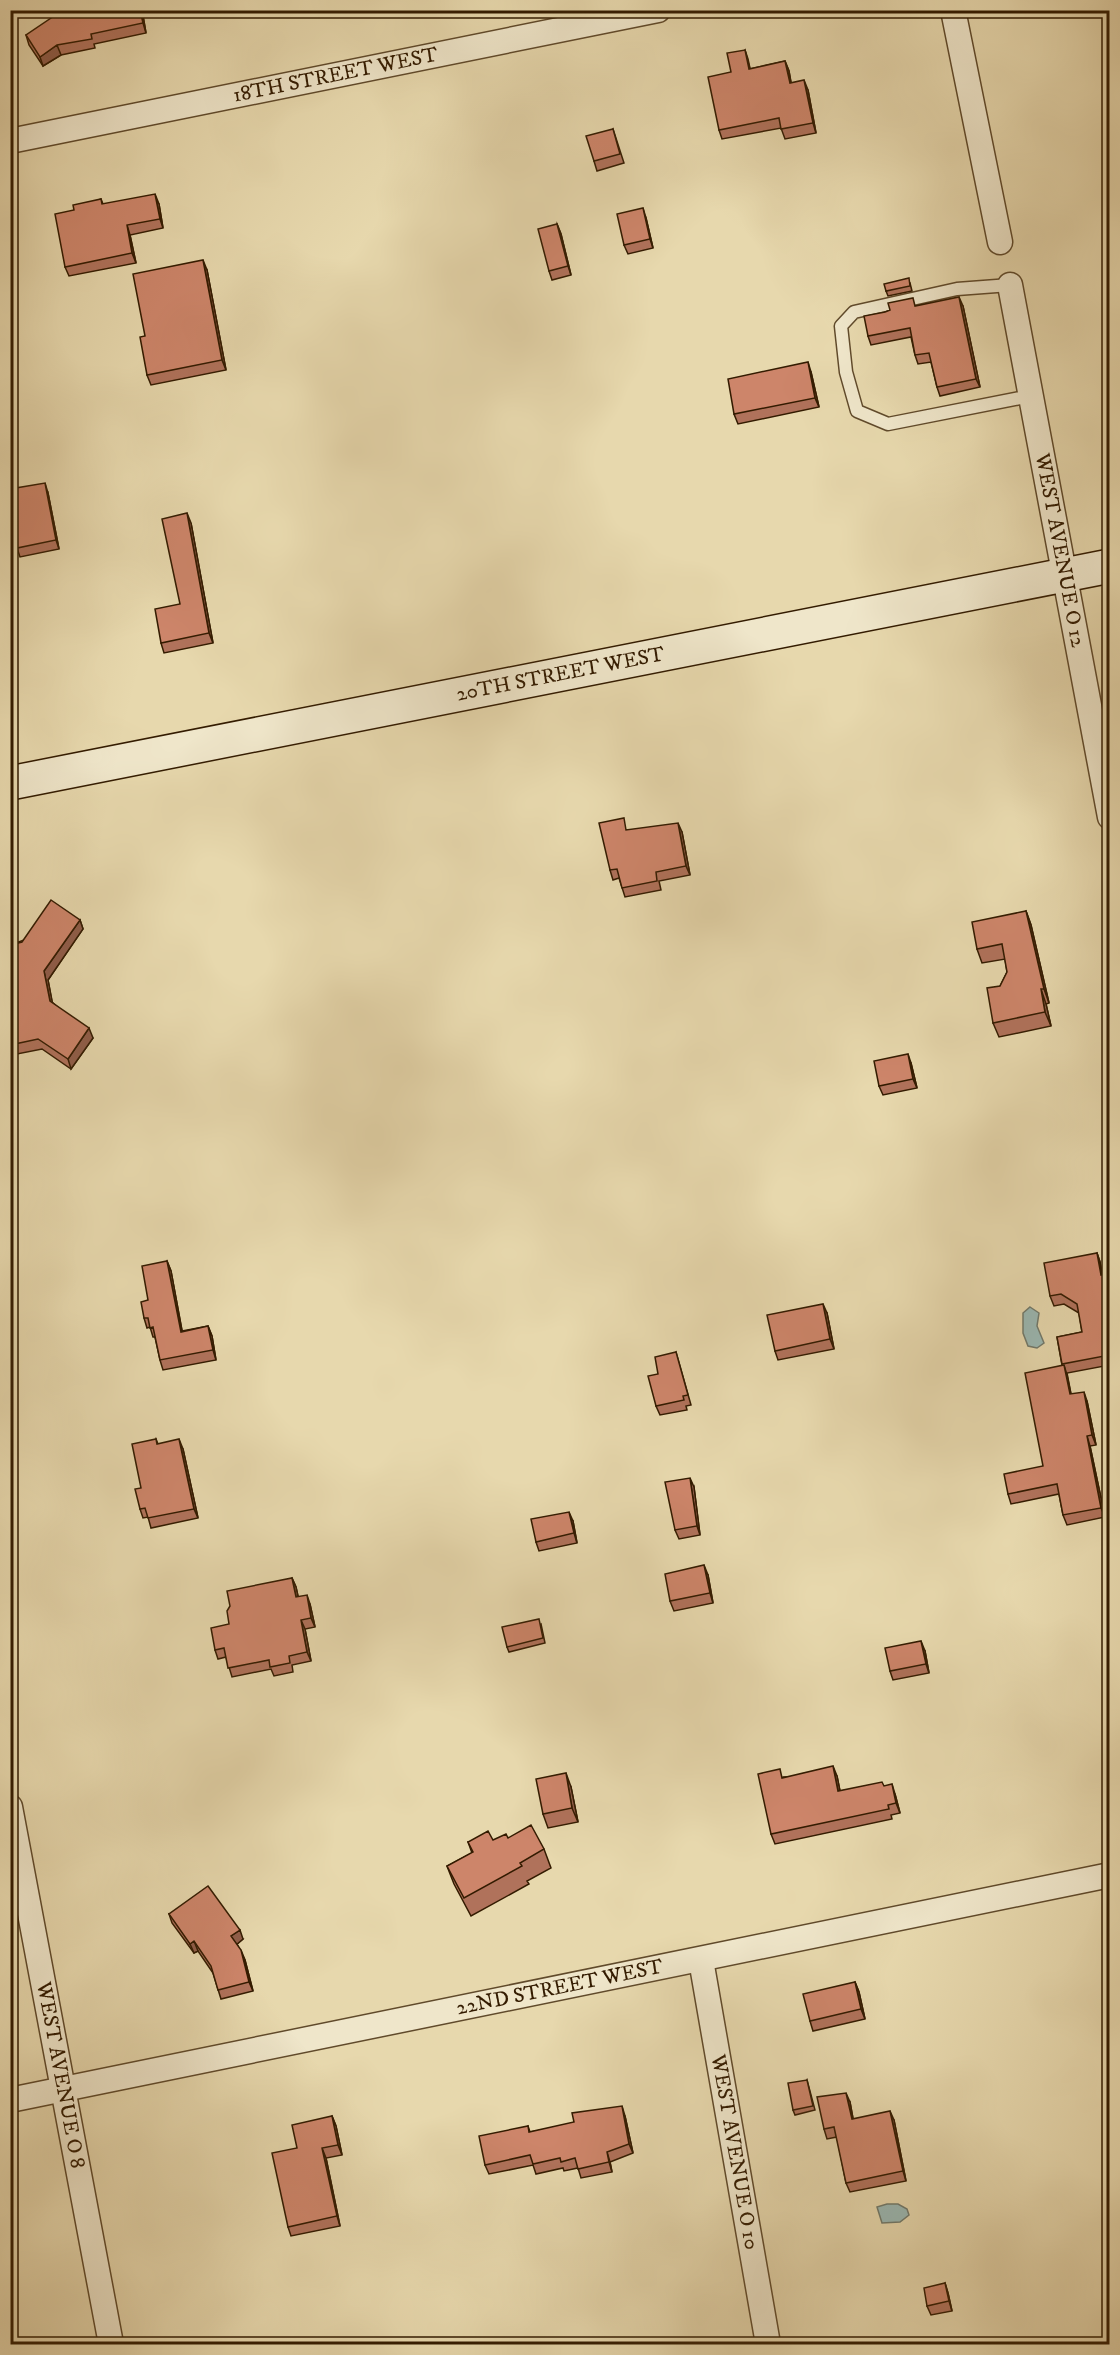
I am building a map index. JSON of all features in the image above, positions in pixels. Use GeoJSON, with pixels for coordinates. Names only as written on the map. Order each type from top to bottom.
{"type":"FeatureCollection","features":[{"type":"Feature","properties":{"kind":"main road","name":"20TH STREET WEST"},"geometry":{"type":"LineString","coordinates":[[10,783],[1110,566]]}},
{"type":"Feature","properties":{"kind":"street","name":"18TH STREET WEST"},"geometry":{"type":"LineString","coordinates":[[10,141],[658,10]]}},
{"type":"Feature","properties":{"kind":"street"},"geometry":{"type":"LineString","coordinates":[[953,10],[1000,242]]}},
{"type":"Feature","properties":{"kind":"street","name":"WEST AVENUE O 12"},"geometry":{"type":"LineString","coordinates":[[1010,285],[1110,817]]}},
{"type":"Feature","properties":{"kind":"street","name":"WEST AVENUE O 8"},"geometry":{"type":"LineString","coordinates":[[10,1807],[111,2344]]}},
{"type":"Feature","properties":{"kind":"street","name":"22ND STREET WEST"},"geometry":{"type":"LineString","coordinates":[[10,2100],[1110,1875]]}},
{"type":"Feature","properties":{"kind":"street","name":"WEST AVENUE O 10"},"geometry":{"type":"LineString","coordinates":[[701,1960],[768,2344]]}},
{"type":"Feature","properties":{"kind":"lane"},"geometry":{"type":"LineString","coordinates":[[1010,285],[957,289],[854,312],[841,326],[846,372],[857,411],[888,424],[1030,396]]}},
{"type":"Feature","properties":{"kind":"water"},"geometry":{"type":"Polygon","coordinates":[[[1030,1307],[1039,1313],[1037,1326],[1044,1343],[1037,1348],[1028,1346],[1023,1333],[1023,1313],[1030,1307]]]}},
{"type":"Feature","properties":{"kind":"water"},"geometry":{"type":"Polygon","coordinates":[[[898,2204],[907,2209],[909,2215],[900,2222],[882,2223],[877,2207],[898,2204]]]}},
{"type":"Feature","properties":{"kind":"building"},"geometry":{"type":"Polygon","coordinates":[[[63,10],[140,10],[143,23],[91,34],[92,39],[57,45],[40,57],[26,35],[63,10]]]}},
{"type":"Feature","properties":{"kind":"building"},"geometry":{"type":"Polygon","coordinates":[[[745,50],[749,69],[785,61],[790,83],[804,80],[813,123],[781,129],[779,118],[719,130],[708,77],[731,72],[727,53],[745,50]]]}},
{"type":"Feature","properties":{"kind":"building"},"geometry":{"type":"Polygon","coordinates":[[[613,129],[620,154],[594,161],[586,136],[613,129]]]}},
{"type":"Feature","properties":{"kind":"building"},"geometry":{"type":"Polygon","coordinates":[[[155,194],[160,219],[127,225],[132,253],[65,267],[55,214],[74,210],[73,205],[101,199],[102,204],[155,194]]]}},
{"type":"Feature","properties":{"kind":"building"},"geometry":{"type":"Polygon","coordinates":[[[643,208],[650,239],[624,245],[617,214],[643,208]]]}},
{"type":"Feature","properties":{"kind":"building"},"geometry":{"type":"Polygon","coordinates":[[[557,224],[568,266],[549,271],[538,229],[557,224]]]}},
{"type":"Feature","properties":{"kind":"building"},"geometry":{"type":"Polygon","coordinates":[[[203,260],[222,360],[147,375],[140,337],[145,336],[133,274],[203,260]]]}},
{"type":"Feature","properties":{"kind":"building"},"geometry":{"type":"Polygon","coordinates":[[[909,278],[910,286],[886,291],[884,284],[909,278]]]}},
{"type":"Feature","properties":{"kind":"building"},"geometry":{"type":"Polygon","coordinates":[[[959,297],[976,379],[937,387],[929,353],[915,355],[910,328],[868,336],[864,316],[890,310],[888,303],[913,298],[915,306],[959,297]]]}},
{"type":"Feature","properties":{"kind":"building"},"geometry":{"type":"Polygon","coordinates":[[[808,362],[815,398],[734,414],[728,379],[808,362]]]}},
{"type":"Feature","properties":{"kind":"building"},"geometry":{"type":"Polygon","coordinates":[[[45,483],[56,540],[17,548],[10,515],[10,489],[45,483]]]}},
{"type":"Feature","properties":{"kind":"building"},"geometry":{"type":"Polygon","coordinates":[[[187,513],[209,633],[161,643],[155,609],[180,604],[162,519],[187,513]]]}},
{"type":"Feature","properties":{"kind":"building"},"geometry":{"type":"Polygon","coordinates":[[[624,818],[626,830],[678,823],[686,866],[656,872],[657,881],[622,888],[617,869],[610,870],[599,823],[624,818]]]}},
{"type":"Feature","properties":{"kind":"building"},"geometry":{"type":"Polygon","coordinates":[[[51,900],[80,920],[44,971],[50,1001],[89,1028],[68,1059],[38,1039],[10,1045],[10,945],[22,942],[51,900]]]}},
{"type":"Feature","properties":{"kind":"building"},"geometry":{"type":"Polygon","coordinates":[[[1026,911],[1044,989],[1041,989],[1045,1012],[993,1023],[987,988],[1000,986],[1007,972],[1002,944],[977,949],[972,922],[1026,911]]]}},
{"type":"Feature","properties":{"kind":"building"},"geometry":{"type":"Polygon","coordinates":[[[908,1054],[913,1079],[879,1086],[874,1061],[908,1054]]]}},
{"type":"Feature","properties":{"kind":"building"},"geometry":{"type":"Polygon","coordinates":[[[1097,1253],[1101,1275],[1105,1274],[1110,1307],[1110,1355],[1062,1364],[1057,1337],[1082,1332],[1077,1304],[1061,1294],[1050,1296],[1044,1263],[1097,1253]]]}},
{"type":"Feature","properties":{"kind":"building"},"geometry":{"type":"Polygon","coordinates":[[[167,1261],[181,1332],[208,1326],[213,1350],[160,1360],[153,1327],[150,1328],[148,1318],[144,1318],[141,1302],[148,1300],[142,1266],[167,1261]]]}},
{"type":"Feature","properties":{"kind":"building"},"geometry":{"type":"Polygon","coordinates":[[[823,1304],[830,1339],[775,1351],[767,1315],[823,1304]]]}},
{"type":"Feature","properties":{"kind":"building"},"geometry":{"type":"Polygon","coordinates":[[[676,1352],[688,1395],[683,1396],[684,1400],[656,1406],[648,1376],[658,1374],[655,1357],[676,1352]]]}},
{"type":"Feature","properties":{"kind":"building"},"geometry":{"type":"Polygon","coordinates":[[[1064,1365],[1070,1394],[1084,1392],[1092,1435],[1087,1436],[1101,1508],[1063,1515],[1057,1484],[1008,1494],[1004,1474],[1043,1466],[1025,1373],[1064,1365]]]}},
{"type":"Feature","properties":{"kind":"building"},"geometry":{"type":"Polygon","coordinates":[[[156,1439],[157,1444],[179,1439],[194,1509],[148,1518],[145,1508],[140,1509],[135,1489],[141,1488],[132,1444],[156,1439]]]}},
{"type":"Feature","properties":{"kind":"building"},"geometry":{"type":"Polygon","coordinates":[[[690,1478],[697,1526],[675,1530],[665,1482],[690,1478]]]}},
{"type":"Feature","properties":{"kind":"building"},"geometry":{"type":"Polygon","coordinates":[[[569,1512],[574,1533],[536,1542],[531,1519],[569,1512]]]}},
{"type":"Feature","properties":{"kind":"building"},"geometry":{"type":"Polygon","coordinates":[[[704,1565],[710,1593],[670,1601],[665,1574],[704,1565]]]}},
{"type":"Feature","properties":{"kind":"building"},"geometry":{"type":"Polygon","coordinates":[[[292,1578],[296,1597],[307,1595],[311,1618],[301,1620],[307,1652],[289,1656],[290,1663],[270,1667],[269,1660],[228,1668],[224,1648],[215,1650],[211,1628],[229,1624],[227,1611],[230,1606],[227,1591],[292,1578]]]}},
{"type":"Feature","properties":{"kind":"building"},"geometry":{"type":"Polygon","coordinates":[[[539,1619],[543,1638],[507,1647],[502,1627],[539,1619]]]}},
{"type":"Feature","properties":{"kind":"building"},"geometry":{"type":"Polygon","coordinates":[[[921,1641],[926,1664],[890,1671],[885,1648],[921,1641]]]}},
{"type":"Feature","properties":{"kind":"building"},"geometry":{"type":"Polygon","coordinates":[[[833,1766],[838,1791],[882,1782],[884,1786],[892,1784],[896,1803],[888,1805],[889,1809],[771,1834],[758,1774],[780,1769],[782,1778],[833,1766]]]}},
{"type":"Feature","properties":{"kind":"building"},"geometry":{"type":"Polygon","coordinates":[[[566,1773],[572,1808],[543,1814],[536,1779],[566,1773]]]}},
{"type":"Feature","properties":{"kind":"building"},"geometry":{"type":"Polygon","coordinates":[[[531,1825],[544,1849],[520,1863],[522,1866],[464,1898],[447,1866],[473,1852],[468,1842],[488,1831],[493,1840],[506,1834],[508,1838],[531,1825]]]}},
{"type":"Feature","properties":{"kind":"building"},"geometry":{"type":"Polygon","coordinates":[[[208,1886],[240,1930],[231,1936],[241,1950],[249,1982],[218,1990],[211,1966],[194,1941],[190,1944],[169,1914],[208,1886]]]}},
{"type":"Feature","properties":{"kind":"building"},"geometry":{"type":"Polygon","coordinates":[[[855,1982],[861,2009],[810,2021],[803,1994],[855,1982]]]}},
{"type":"Feature","properties":{"kind":"building"},"geometry":{"type":"Polygon","coordinates":[[[807,2080],[813,2106],[793,2110],[788,2083],[807,2080]]]}},
{"type":"Feature","properties":{"kind":"building"},"geometry":{"type":"Polygon","coordinates":[[[846,2093],[852,2119],[890,2111],[903,2171],[846,2183],[834,2127],[824,2129],[817,2097],[846,2093]]]}},
{"type":"Feature","properties":{"kind":"building"},"geometry":{"type":"Polygon","coordinates":[[[622,2106],[629,2144],[607,2152],[609,2162],[578,2169],[575,2158],[561,2162],[560,2158],[533,2164],[530,2155],[485,2165],[479,2136],[528,2126],[529,2132],[574,2122],[572,2113],[622,2106]]]}},
{"type":"Feature","properties":{"kind":"building"},"geometry":{"type":"Polygon","coordinates":[[[332,2116],[338,2145],[322,2148],[337,2216],[288,2227],[272,2153],[297,2148],[292,2125],[332,2116]]]}},
{"type":"Feature","properties":{"kind":"building"},"geometry":{"type":"Polygon","coordinates":[[[945,2283],[949,2301],[927,2306],[924,2288],[945,2283]]]}}]}
